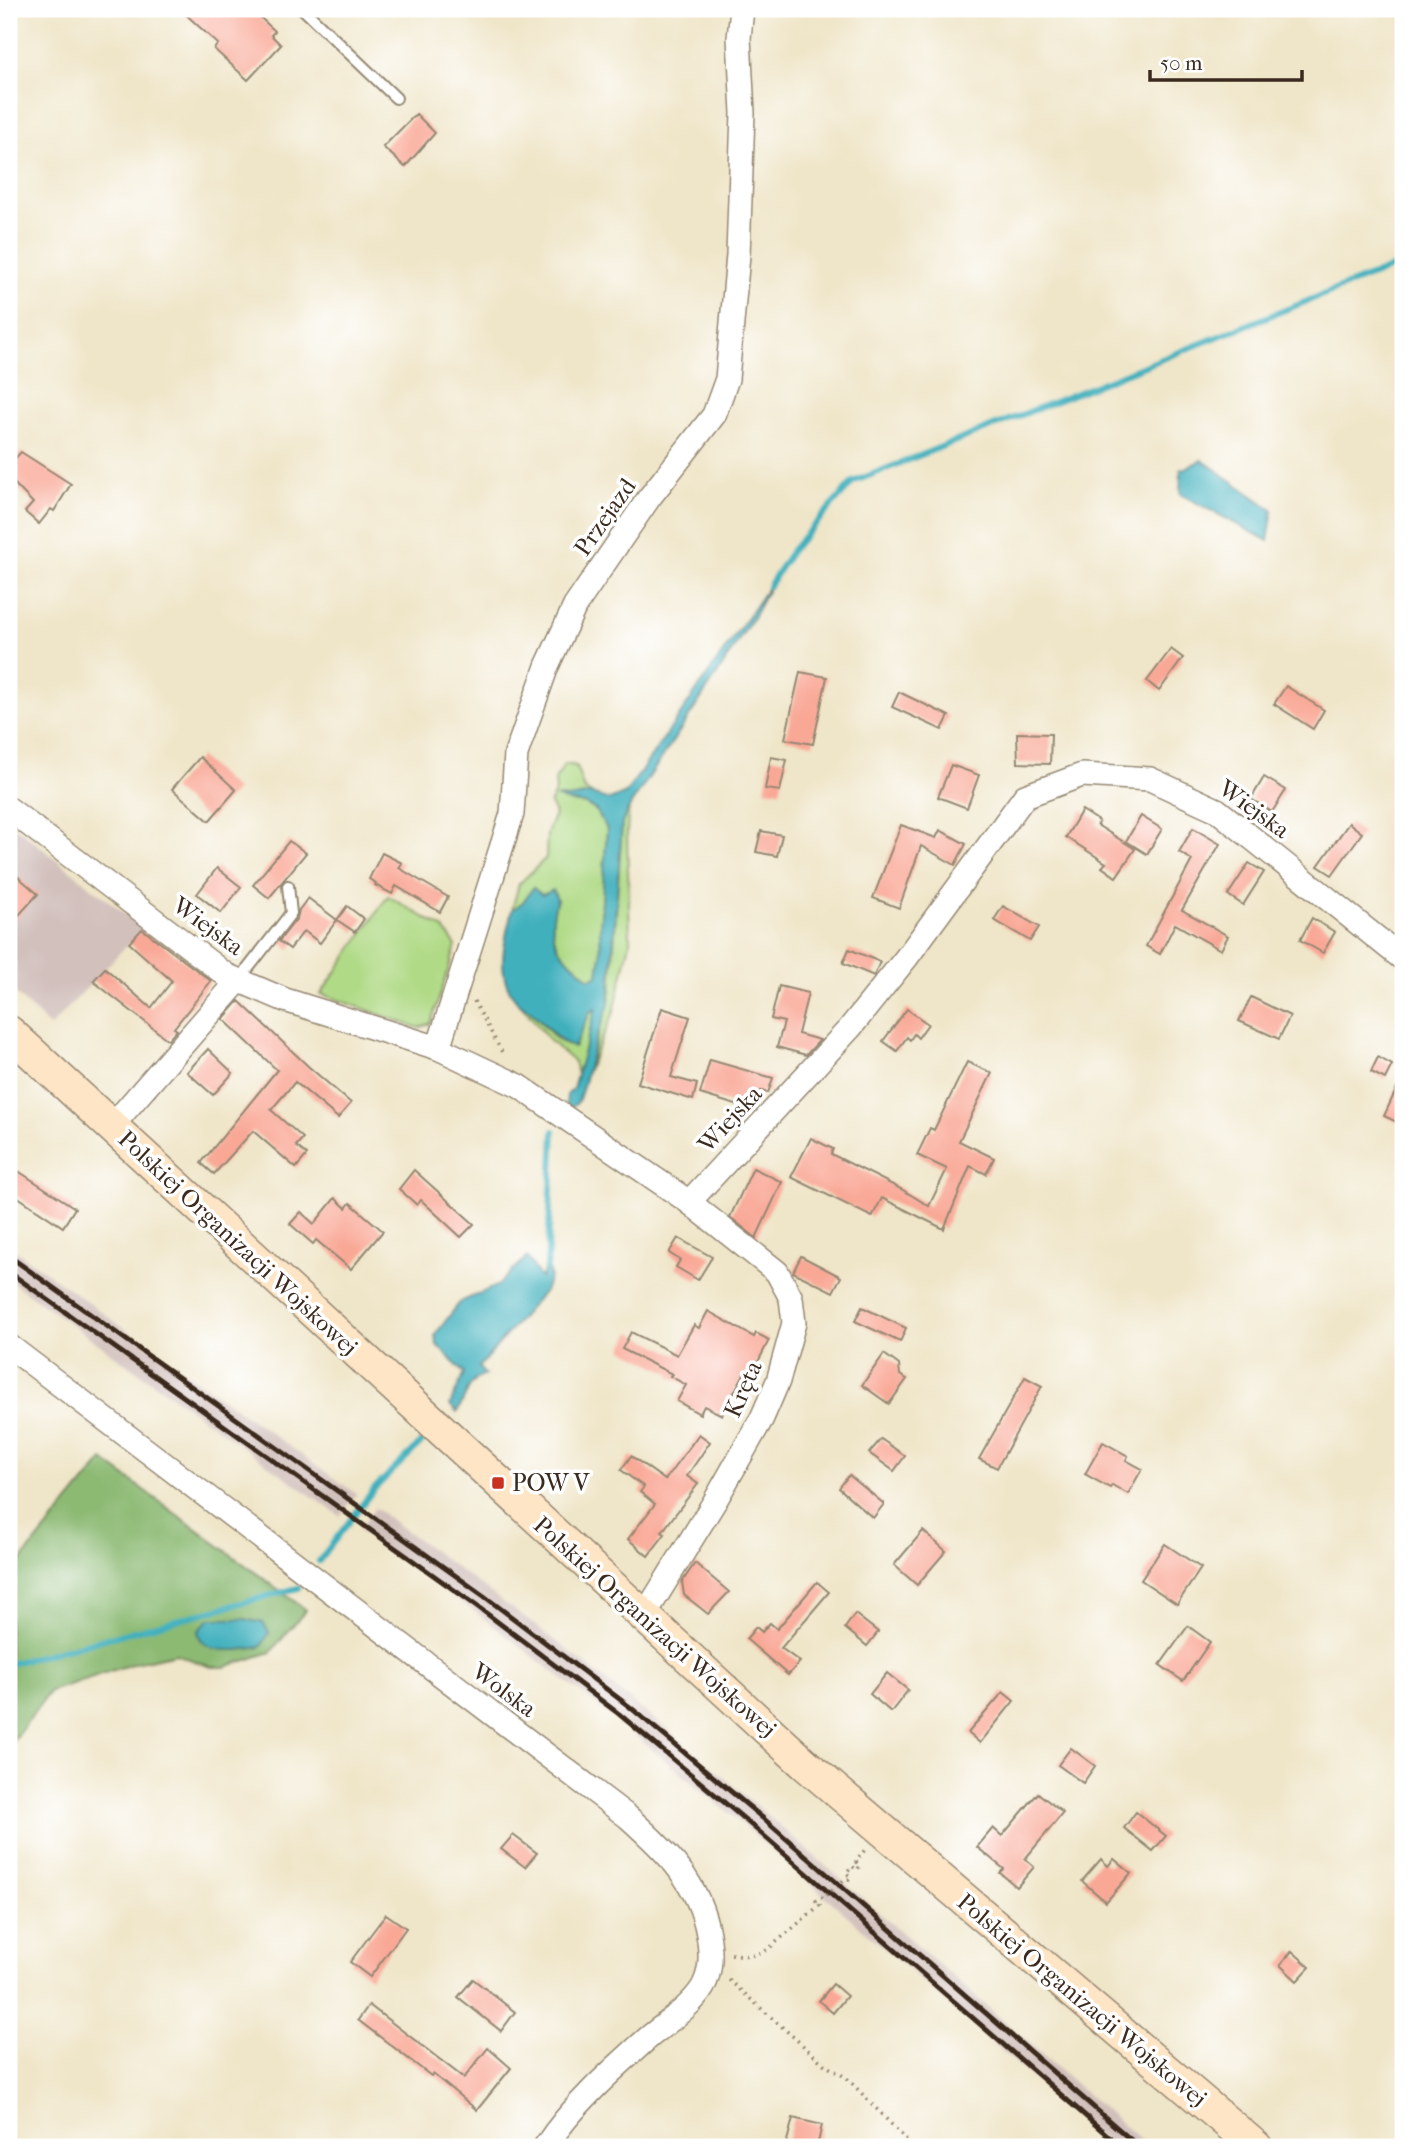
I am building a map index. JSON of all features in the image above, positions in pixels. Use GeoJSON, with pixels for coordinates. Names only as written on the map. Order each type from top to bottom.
{"type":"FeatureCollection","features":[{"type":"Feature","properties":{"kind":"main road","name":"Polskiej Organizacji Wojskowej"},"geometry":{"type":"LineString","coordinates":[[9,1032],[644,1616],[880,1829],[1256,2147]]}},
{"type":"Feature","properties":{"kind":"street","name":"Przejazd"},"geometry":{"type":"LineString","coordinates":[[438,1048],[512,814],[516,754],[547,666],[576,606],[649,498],[714,415],[727,379],[738,255],[743,113],[739,37],[742,9]]}},
{"type":"Feature","properties":{"kind":"street","name":"Wiejska"},"geometry":{"type":"LineString","coordinates":[[9,809],[226,975],[285,1000],[438,1048],[519,1086],[689,1202],[850,1028],[908,957],[1025,796],[1082,775],[1150,779],[1217,810],[1403,959]]}},
{"type":"Feature","properties":{"kind":"street"},"geometry":{"type":"LineString","coordinates":[[111,1126],[239,980]]}},
{"type":"Feature","properties":{"kind":"street","name":"Kręta"},"geometry":{"type":"LineString","coordinates":[[644,1616],[715,1501],[762,1418],[778,1381],[794,1323],[791,1298],[777,1272],[689,1202]]}},
{"type":"Feature","properties":{"kind":"street","name":"Wolska"},"geometry":{"type":"LineString","coordinates":[[9,1346],[628,1817],[659,1845],[698,1897],[710,1955]]}},
{"type":"Feature","properties":{"kind":"street"},"geometry":{"type":"LineString","coordinates":[[545,2147],[561,2122],[703,1986],[710,1955]]}},
{"type":"Feature","properties":{"kind":"lane"},"geometry":{"type":"LineString","coordinates":[[303,9],[396,98]]}},
{"type":"Feature","properties":{"kind":"lane"},"geometry":{"type":"LineString","coordinates":[[239,980],[291,913],[288,886]]}},
{"type":"Feature","properties":{"kind":"path"},"geometry":{"type":"LineString","coordinates":[[465,962],[474,1002],[519,1086]]}},
{"type":"Feature","properties":{"kind":"path"},"geometry":{"type":"LineString","coordinates":[[710,1955],[743,1956],[767,1950],[820,1905],[816,1901],[821,1897],[823,1899],[845,1879],[851,1877],[846,1873],[852,1866],[857,1870],[860,1866],[856,1863],[868,1846]]}},
{"type":"Feature","properties":{"kind":"path"},"geometry":{"type":"LineString","coordinates":[[710,1955],[825,2065],[847,2078],[913,2147]]}},
{"type":"Feature","properties":{"kind":"shaded area"},"geometry":{"type":"Polygon","coordinates":[[[9,822],[143,928],[50,1027],[9,987],[9,822]]]}},
{"type":"Feature","properties":{"kind":"shaded area"},"geometry":{"type":"Polygon","coordinates":[[[9,1246],[356,1494],[340,1516],[9,1280],[9,1246]]]}},
{"type":"Feature","properties":{"kind":"shaded area"},"geometry":{"type":"Polygon","coordinates":[[[375,1508],[560,1644],[696,1753],[1148,2147],[1112,2147],[747,1828],[615,1719],[474,1611],[359,1530],[375,1508]]]}},
{"type":"Feature","properties":{"kind":"green space"},"geometry":{"type":"Polygon","coordinates":[[[565,764],[576,766],[584,789],[591,794],[560,797],[596,810],[607,829],[600,930],[601,955],[598,975],[590,979],[563,953],[554,936],[553,913],[557,899],[542,895],[533,888],[523,902],[512,910],[519,884],[546,858],[547,833],[555,814],[550,803],[556,791],[555,780],[565,764]]]}},
{"type":"Feature","properties":{"kind":"green space"},"geometry":{"type":"Polygon","coordinates":[[[629,806],[627,832],[630,943],[614,1012],[587,1072],[611,992],[622,823],[629,806]]]}},
{"type":"Feature","properties":{"kind":"green space"},"geometry":{"type":"Polygon","coordinates":[[[388,896],[444,929],[456,946],[431,1023],[419,1028],[321,994],[388,896]]]}},
{"type":"Feature","properties":{"kind":"green space"},"geometry":{"type":"Polygon","coordinates":[[[519,1002],[531,1011],[557,1040],[573,1047],[590,1012],[597,1006],[577,1075],[574,1062],[550,1041],[519,1002]]]}},
{"type":"Feature","properties":{"kind":"green space"},"geometry":{"type":"Polygon","coordinates":[[[103,1460],[306,1610],[271,1652],[225,1667],[211,1667],[176,1654],[135,1663],[50,1691],[9,1746],[9,1575],[103,1460]]]}},
{"type":"Feature","properties":{"kind":"water"},"geometry":{"type":"Polygon","coordinates":[[[1202,460],[1273,510],[1268,541],[1180,494],[1181,470],[1202,460]]]}},
{"type":"Feature","properties":{"kind":"water"},"geometry":{"type":"Polygon","coordinates":[[[773,580],[754,616],[630,806],[622,823],[609,1005],[595,1041],[578,1102],[571,1108],[566,1105],[567,1095],[573,1089],[596,1008],[590,1012],[574,1048],[556,1036],[519,1003],[506,982],[503,958],[512,910],[523,902],[533,888],[542,895],[553,890],[557,899],[552,926],[557,945],[590,979],[598,975],[607,829],[596,810],[585,804],[556,797],[569,798],[591,794],[610,800],[626,793],[773,580]]]}},
{"type":"Feature","properties":{"kind":"water"},"geometry":{"type":"Polygon","coordinates":[[[527,1257],[541,1278],[547,1263],[550,1277],[545,1290],[479,1367],[485,1375],[471,1384],[457,1412],[450,1405],[464,1373],[437,1345],[435,1335],[460,1302],[497,1286],[527,1257]]]}},
{"type":"Feature","properties":{"kind":"water"},"geometry":{"type":"Polygon","coordinates":[[[209,1619],[244,1619],[263,1623],[269,1632],[261,1647],[224,1650],[207,1645],[201,1639],[198,1631],[209,1619]]]}},
{"type":"Feature","properties":{"kind":"building"},"geometry":{"type":"Polygon","coordinates":[[[180,9],[251,9],[275,31],[271,35],[281,45],[248,80],[214,49],[218,44],[180,9]]]}},
{"type":"Feature","properties":{"kind":"building"},"geometry":{"type":"Polygon","coordinates":[[[416,114],[435,133],[405,167],[383,147],[416,114]]]}},
{"type":"Feature","properties":{"kind":"building"},"geometry":{"type":"Polygon","coordinates":[[[21,452],[71,484],[54,511],[51,509],[39,524],[25,512],[33,503],[9,478],[9,465],[21,452]]]}},
{"type":"Feature","properties":{"kind":"building"},"geometry":{"type":"Polygon","coordinates":[[[1171,649],[1183,658],[1159,691],[1147,681],[1171,649]]]}},
{"type":"Feature","properties":{"kind":"building"},"geometry":{"type":"Polygon","coordinates":[[[800,672],[827,677],[813,744],[785,739],[800,672]]]}},
{"type":"Feature","properties":{"kind":"building"},"geometry":{"type":"Polygon","coordinates":[[[1286,686],[1324,710],[1313,729],[1274,704],[1286,686]]]}},
{"type":"Feature","properties":{"kind":"building"},"geometry":{"type":"Polygon","coordinates":[[[899,692],[949,716],[942,730],[892,707],[899,692]]]}},
{"type":"Feature","properties":{"kind":"building"},"geometry":{"type":"Polygon","coordinates":[[[1017,733],[1051,734],[1050,764],[1018,763],[1017,733]]]}},
{"type":"Feature","properties":{"kind":"building"},"geometry":{"type":"Polygon","coordinates":[[[200,757],[236,790],[209,821],[172,789],[200,757]]]}},
{"type":"Feature","properties":{"kind":"building"},"geometry":{"type":"Polygon","coordinates":[[[771,757],[787,760],[780,791],[765,789],[771,757]]]}},
{"type":"Feature","properties":{"kind":"building"},"geometry":{"type":"Polygon","coordinates":[[[951,765],[979,775],[967,808],[938,797],[951,765]]]}},
{"type":"Feature","properties":{"kind":"building"},"geometry":{"type":"Polygon","coordinates":[[[1264,777],[1286,790],[1272,812],[1251,799],[1264,777]]]}},
{"type":"Feature","properties":{"kind":"building"},"geometry":{"type":"Polygon","coordinates":[[[1082,810],[1099,821],[1097,825],[1135,849],[1116,877],[1102,867],[1106,863],[1066,837],[1082,810]]]}},
{"type":"Feature","properties":{"kind":"building"},"geometry":{"type":"Polygon","coordinates":[[[1141,816],[1162,829],[1147,854],[1126,841],[1141,816]]]}},
{"type":"Feature","properties":{"kind":"building"},"geometry":{"type":"Polygon","coordinates":[[[1349,823],[1362,833],[1332,875],[1318,866],[1349,823]]]}},
{"type":"Feature","properties":{"kind":"building"},"geometry":{"type":"Polygon","coordinates":[[[901,825],[936,838],[940,830],[966,844],[955,865],[921,846],[899,908],[873,898],[901,825]]]}},
{"type":"Feature","properties":{"kind":"building"},"geometry":{"type":"Polygon","coordinates":[[[1193,828],[1220,844],[1182,910],[1228,936],[1221,950],[1175,924],[1160,954],[1146,946],[1192,860],[1179,852],[1193,828]]]}},
{"type":"Feature","properties":{"kind":"building"},"geometry":{"type":"Polygon","coordinates":[[[761,831],[782,835],[777,856],[756,852],[761,831]]]}},
{"type":"Feature","properties":{"kind":"building"},"geometry":{"type":"Polygon","coordinates":[[[289,841],[306,853],[269,898],[253,885],[289,841]]]}},
{"type":"Feature","properties":{"kind":"building"},"geometry":{"type":"Polygon","coordinates":[[[382,853],[402,863],[399,868],[448,897],[440,912],[396,886],[392,894],[369,879],[382,853]]]}},
{"type":"Feature","properties":{"kind":"building"},"geometry":{"type":"Polygon","coordinates":[[[1249,863],[1264,872],[1243,905],[1228,895],[1249,863]]]}},
{"type":"Feature","properties":{"kind":"building"},"geometry":{"type":"Polygon","coordinates":[[[217,868],[241,887],[221,913],[197,894],[217,868]]]}},
{"type":"Feature","properties":{"kind":"building"},"geometry":{"type":"Polygon","coordinates":[[[9,869],[38,894],[9,926],[9,869]]]}},
{"type":"Feature","properties":{"kind":"building"},"geometry":{"type":"Polygon","coordinates":[[[308,898],[337,920],[320,943],[304,931],[290,949],[279,941],[308,898]]]}},
{"type":"Feature","properties":{"kind":"building"},"geometry":{"type":"Polygon","coordinates":[[[347,906],[364,919],[355,932],[337,920],[347,906]]]}},
{"type":"Feature","properties":{"kind":"building"},"geometry":{"type":"Polygon","coordinates":[[[1003,906],[1039,927],[1030,941],[994,920],[1003,906]]]}},
{"type":"Feature","properties":{"kind":"building"},"geometry":{"type":"Polygon","coordinates":[[[1312,918],[1335,932],[1323,953],[1300,940],[1312,918]]]}},
{"type":"Feature","properties":{"kind":"building"},"geometry":{"type":"Polygon","coordinates":[[[142,929],[211,981],[174,1028],[177,1030],[168,1040],[93,981],[105,968],[151,1008],[172,981],[129,943],[142,929]]]}},
{"type":"Feature","properties":{"kind":"building"},"geometry":{"type":"Polygon","coordinates":[[[849,949],[880,962],[874,976],[843,963],[849,949]]]}},
{"type":"Feature","properties":{"kind":"building"},"geometry":{"type":"Polygon","coordinates":[[[779,986],[808,993],[798,1034],[820,1040],[806,1055],[777,1047],[784,1022],[771,1019],[779,986]]]}},
{"type":"Feature","properties":{"kind":"building"},"geometry":{"type":"Polygon","coordinates":[[[1251,997],[1290,1016],[1279,1039],[1239,1021],[1251,997]]]}},
{"type":"Feature","properties":{"kind":"building"},"geometry":{"type":"Polygon","coordinates":[[[239,1001],[351,1103],[338,1118],[295,1082],[271,1110],[303,1138],[296,1146],[307,1155],[296,1168],[253,1131],[214,1174],[201,1163],[277,1070],[223,1019],[239,1001]]]}},
{"type":"Feature","properties":{"kind":"building"},"geometry":{"type":"Polygon","coordinates":[[[662,1008],[690,1017],[671,1077],[697,1084],[693,1100],[638,1083],[662,1008]]]}},
{"type":"Feature","properties":{"kind":"building"},"geometry":{"type":"Polygon","coordinates":[[[907,1009],[928,1024],[918,1038],[914,1034],[910,1040],[907,1037],[897,1051],[883,1041],[907,1009]]]}},
{"type":"Feature","properties":{"kind":"building"},"geometry":{"type":"Polygon","coordinates":[[[208,1049],[233,1073],[213,1095],[187,1072],[208,1049]]]}},
{"type":"Feature","properties":{"kind":"building"},"geometry":{"type":"Polygon","coordinates":[[[1378,1057],[1392,1065],[1385,1079],[1371,1072],[1378,1057]]]}},
{"type":"Feature","properties":{"kind":"building"},"geometry":{"type":"Polygon","coordinates":[[[710,1060],[773,1078],[768,1093],[761,1091],[758,1101],[752,1100],[749,1109],[700,1094],[710,1060]]]}},
{"type":"Feature","properties":{"kind":"building"},"geometry":{"type":"Polygon","coordinates":[[[967,1062],[992,1073],[959,1141],[994,1158],[986,1174],[970,1166],[944,1229],[882,1198],[872,1217],[791,1177],[811,1138],[833,1149],[831,1154],[929,1206],[947,1169],[917,1155],[930,1128],[934,1130],[967,1062]]]}},
{"type":"Feature","properties":{"kind":"building"},"geometry":{"type":"Polygon","coordinates":[[[1403,1075],[1403,1125],[1384,1116],[1403,1075]]]}},
{"type":"Feature","properties":{"kind":"building"},"geometry":{"type":"Polygon","coordinates":[[[9,1165],[75,1208],[63,1227],[9,1191],[9,1165]]]}},
{"type":"Feature","properties":{"kind":"building"},"geometry":{"type":"Polygon","coordinates":[[[753,1168],[782,1182],[756,1238],[730,1217],[753,1168]]]}},
{"type":"Feature","properties":{"kind":"building"},"geometry":{"type":"Polygon","coordinates":[[[414,1170],[474,1224],[461,1237],[421,1200],[417,1205],[399,1189],[414,1170]]]}},
{"type":"Feature","properties":{"kind":"building"},"geometry":{"type":"Polygon","coordinates":[[[335,1198],[346,1208],[350,1203],[383,1231],[351,1269],[316,1240],[313,1244],[290,1224],[301,1212],[314,1224],[335,1198]]]}},
{"type":"Feature","properties":{"kind":"building"},"geometry":{"type":"Polygon","coordinates":[[[678,1238],[712,1257],[698,1280],[676,1267],[680,1260],[669,1253],[678,1238]]]}},
{"type":"Feature","properties":{"kind":"building"},"geometry":{"type":"Polygon","coordinates":[[[801,1256],[841,1277],[833,1292],[793,1272],[801,1256]]]}},
{"type":"Feature","properties":{"kind":"building"},"geometry":{"type":"Polygon","coordinates":[[[862,1307],[906,1328],[900,1342],[855,1321],[862,1307]]]}},
{"type":"Feature","properties":{"kind":"building"},"geometry":{"type":"Polygon","coordinates":[[[708,1311],[754,1337],[756,1333],[769,1340],[750,1378],[744,1374],[722,1415],[704,1406],[700,1414],[677,1401],[686,1385],[670,1376],[672,1374],[622,1349],[631,1332],[677,1355],[694,1325],[699,1328],[708,1311]]]}},
{"type":"Feature","properties":{"kind":"building"},"geometry":{"type":"Polygon","coordinates":[[[884,1354],[899,1365],[900,1375],[907,1379],[889,1404],[862,1385],[884,1354]]]}},
{"type":"Feature","properties":{"kind":"building"},"geometry":{"type":"Polygon","coordinates":[[[1025,1377],[1042,1386],[997,1468],[979,1459],[1025,1377]]]}},
{"type":"Feature","properties":{"kind":"building"},"geometry":{"type":"Polygon","coordinates":[[[699,1434],[710,1442],[687,1476],[698,1484],[662,1532],[665,1534],[648,1556],[628,1539],[655,1504],[640,1492],[644,1487],[621,1470],[631,1456],[665,1480],[699,1434]]]}},
{"type":"Feature","properties":{"kind":"building"},"geometry":{"type":"Polygon","coordinates":[[[881,1439],[905,1456],[894,1471],[869,1453],[881,1439]]]}},
{"type":"Feature","properties":{"kind":"building"},"geometry":{"type":"Polygon","coordinates":[[[1103,1442],[1128,1456],[1126,1460],[1142,1469],[1128,1494],[1112,1485],[1110,1488],[1085,1474],[1103,1442]]]}},
{"type":"Feature","properties":{"kind":"building"},"geometry":{"type":"Polygon","coordinates":[[[849,1475],[884,1504],[873,1518],[839,1488],[849,1475]]]}},
{"type":"Feature","properties":{"kind":"building"},"geometry":{"type":"Polygon","coordinates":[[[923,1531],[946,1551],[917,1585],[894,1565],[923,1531]]]}},
{"type":"Feature","properties":{"kind":"building"},"geometry":{"type":"Polygon","coordinates":[[[1165,1544],[1201,1568],[1177,1604],[1141,1580],[1165,1544]]]}},
{"type":"Feature","properties":{"kind":"building"},"geometry":{"type":"Polygon","coordinates":[[[695,1563],[729,1592],[708,1614],[684,1595],[682,1582],[695,1563]]]}},
{"type":"Feature","properties":{"kind":"building"},"geometry":{"type":"Polygon","coordinates":[[[817,1582],[829,1592],[781,1648],[800,1662],[788,1675],[746,1639],[756,1627],[762,1632],[770,1623],[777,1629],[817,1582]]]}},
{"type":"Feature","properties":{"kind":"building"},"geometry":{"type":"Polygon","coordinates":[[[855,1614],[878,1632],[867,1646],[845,1628],[855,1614]]]}},
{"type":"Feature","properties":{"kind":"building"},"geometry":{"type":"Polygon","coordinates":[[[1188,1626],[1210,1642],[1183,1681],[1160,1665],[1188,1626]]]}},
{"type":"Feature","properties":{"kind":"building"},"geometry":{"type":"Polygon","coordinates":[[[887,1673],[908,1690],[891,1712],[870,1694],[887,1673]]]}},
{"type":"Feature","properties":{"kind":"building"},"geometry":{"type":"Polygon","coordinates":[[[1003,1692],[1014,1701],[980,1743],[968,1733],[1003,1692]]]}},
{"type":"Feature","properties":{"kind":"building"},"geometry":{"type":"Polygon","coordinates":[[[1071,1748],[1095,1766],[1083,1783],[1058,1765],[1071,1748]]]}},
{"type":"Feature","properties":{"kind":"building"},"geometry":{"type":"Polygon","coordinates":[[[1038,1793],[1063,1813],[1025,1859],[1034,1867],[1017,1887],[1000,1873],[1004,1869],[977,1847],[993,1828],[1002,1836],[1038,1793]]]}},
{"type":"Feature","properties":{"kind":"building"},"geometry":{"type":"Polygon","coordinates":[[[1136,1812],[1166,1836],[1153,1851],[1124,1828],[1136,1812]]]}},
{"type":"Feature","properties":{"kind":"building"},"geometry":{"type":"Polygon","coordinates":[[[513,1835],[537,1853],[525,1867],[501,1849],[513,1835]]]}},
{"type":"Feature","properties":{"kind":"building"},"geometry":{"type":"Polygon","coordinates":[[[1101,1859],[1108,1866],[1114,1859],[1131,1873],[1106,1902],[1082,1881],[1101,1859]]]}},
{"type":"Feature","properties":{"kind":"building"},"geometry":{"type":"Polygon","coordinates":[[[386,1914],[406,1928],[370,1977],[350,1962],[386,1914]]]}},
{"type":"Feature","properties":{"kind":"building"},"geometry":{"type":"Polygon","coordinates":[[[1292,1951],[1310,1967],[1297,1981],[1280,1965],[1292,1951]]]}},
{"type":"Feature","properties":{"kind":"building"},"geometry":{"type":"Polygon","coordinates":[[[473,1979],[515,2012],[501,2031],[458,1997],[473,1979]]]}},
{"type":"Feature","properties":{"kind":"building"},"geometry":{"type":"Polygon","coordinates":[[[833,1984],[847,1996],[833,2013],[819,2001],[833,1984]]]}},
{"type":"Feature","properties":{"kind":"building"},"geometry":{"type":"Polygon","coordinates":[[[369,2005],[464,2078],[488,2048],[511,2068],[477,2110],[433,2074],[431,2076],[358,2020],[369,2005]]]}},
{"type":"Feature","properties":{"kind":"building"},"geometry":{"type":"Polygon","coordinates":[[[793,2118],[822,2125],[817,2147],[786,2145],[793,2118]]]}},
{"type":"Feature","properties":{"kind":"waterway"},"geometry":{"type":"LineString","coordinates":[[769,586],[792,550],[853,482],[1403,263]]}},
{"type":"Feature","properties":{"kind":"waterway"},"geometry":{"type":"LineString","coordinates":[[547,1269],[554,1131]]}},
{"type":"Feature","properties":{"kind":"waterway"},"geometry":{"type":"LineString","coordinates":[[319,1561],[374,1489],[422,1442]]}},
{"type":"Feature","properties":{"kind":"waterway"},"geometry":{"type":"LineString","coordinates":[[9,1664],[298,1588]]}},
{"type":"Feature","properties":{"kind":"railway"},"geometry":{"type":"LineString","coordinates":[[9,1256],[484,1596],[630,1707],[765,1820],[1139,2147]]}},
{"type":"Feature","properties":{"kind":"railway"},"geometry":{"type":"LineString","coordinates":[[9,1272],[478,1607],[619,1714],[756,1829],[1121,2147]]}},
{"type":"Feature","properties":{"kind":"place","name":"POW V"},"geometry":{"type":"Point","coordinates":[498,1483]}}]}
